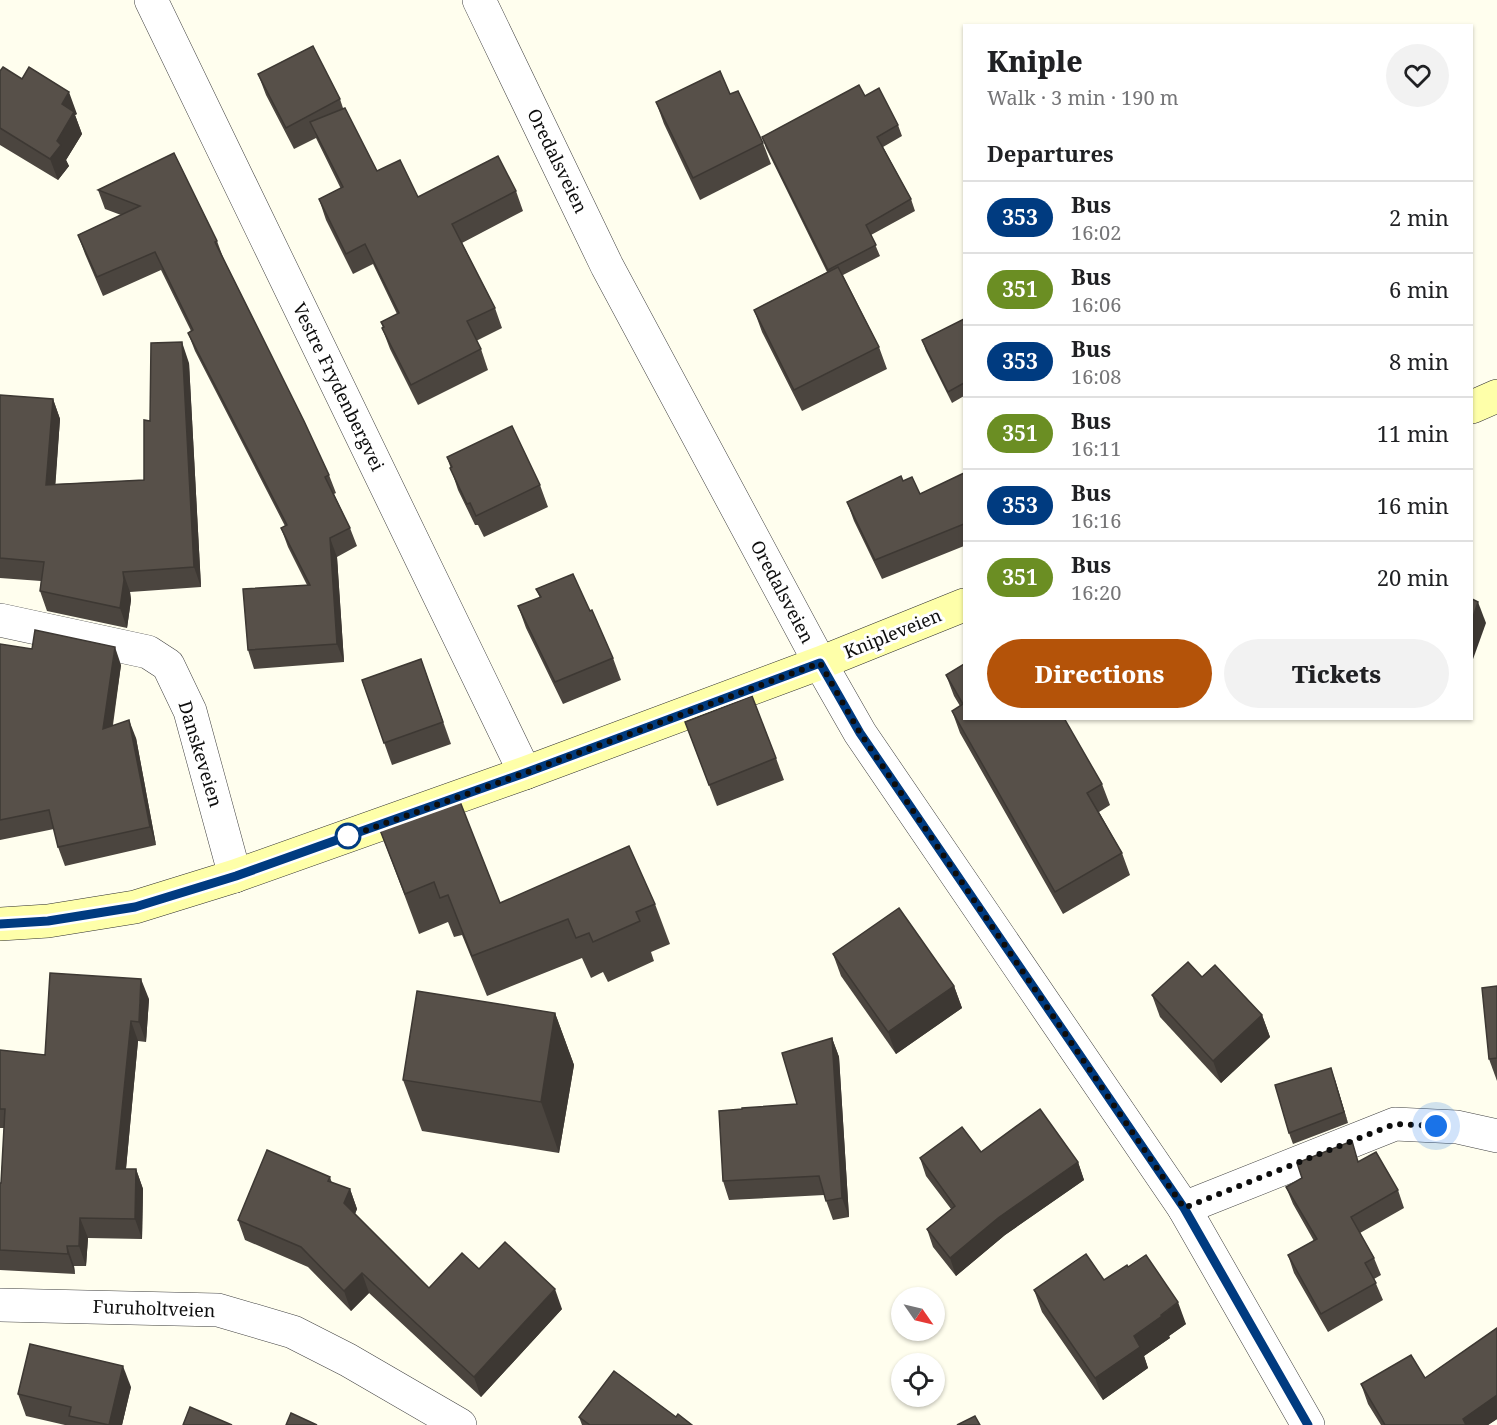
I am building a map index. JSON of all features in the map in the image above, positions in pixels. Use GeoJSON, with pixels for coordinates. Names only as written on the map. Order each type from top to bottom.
{"type":"FeatureCollection","features":[{"type":"Feature","properties":{"kind":"street","name":"Vestre Frydenbergvei"},"geometry":{"type":"LineString","coordinates":[[150,0],[525,773]]}},
{"type":"Feature","properties":{"kind":"street","name":"Oredalsveien"},"geometry":{"type":"LineString","coordinates":[[479,0],[607,266],[820,663],[860,733],[1184,1208],[1308,1425]]}},
{"type":"Feature","properties":{"kind":"street"},"geometry":{"type":"LineString","coordinates":[[1473,407],[1497,396]]}},
{"type":"Feature","properties":{"kind":"street","name":"Knipleveien"},"geometry":{"type":"LineString","coordinates":[[0,924],[48,921],[135,907],[236,876],[525,773],[820,663],[963,605]]}},
{"type":"Feature","properties":{"kind":"street","name":"Danskeveien"},"geometry":{"type":"LineString","coordinates":[[0,620],[148,652],[168,665],[190,711],[236,876]]}},
{"type":"Feature","properties":{"kind":"street"},"geometry":{"type":"LineString","coordinates":[[1184,1208],[1395,1124],[1456,1127],[1497,1136]]}},
{"type":"Feature","properties":{"kind":"street","name":"Furuholtveien"},"geometry":{"type":"LineString","coordinates":[[0,1305],[218,1310],[293,1332],[348,1360],[460,1425]]}},
{"type":"Feature","properties":{"kind":"building"},"geometry":{"type":"Polygon","coordinates":[[[313,46],[340,99],[286,128],[258,74],[313,46]]]}},
{"type":"Feature","properties":{"kind":"building"},"geometry":{"type":"Polygon","coordinates":[[[3,67],[22,79],[29,67],[69,92],[62,104],[74,112],[57,141],[61,145],[50,159],[0,128],[0,71],[3,67]]]}},
{"type":"Feature","properties":{"kind":"building"},"geometry":{"type":"Polygon","coordinates":[[[720,71],[730,94],[738,91],[763,143],[693,178],[656,102],[720,71]]]}},
{"type":"Feature","properties":{"kind":"building"},"geometry":{"type":"Polygon","coordinates":[[[859,85],[865,96],[879,88],[898,125],[877,137],[911,199],[866,225],[876,245],[828,270],[762,137],[859,85]]]}},
{"type":"Feature","properties":{"kind":"building"},"geometry":{"type":"Polygon","coordinates":[[[345,108],[377,171],[400,160],[418,197],[498,156],[516,191],[452,224],[495,308],[467,321],[481,349],[411,385],[381,322],[399,313],[365,244],[346,254],[319,199],[343,187],[310,122],[345,108]]]}},
{"type":"Feature","properties":{"kind":"building"},"geometry":{"type":"Polygon","coordinates":[[[174,153],[217,241],[215,242],[304,421],[329,475],[325,477],[350,528],[330,538],[337,644],[248,650],[243,589],[310,585],[281,528],[287,525],[188,333],[193,330],[155,252],[97,277],[78,235],[140,206],[98,190],[174,153]]]}},
{"type":"Feature","properties":{"kind":"building"},"geometry":{"type":"Polygon","coordinates":[[[838,267],[879,347],[794,390],[754,310],[838,267]]]}},
{"type":"Feature","properties":{"kind":"building"},"geometry":{"type":"Polygon","coordinates":[[[963,320],[963,384],[948,392],[922,340],[963,320]]]}},
{"type":"Feature","properties":{"kind":"building"},"geometry":{"type":"Polygon","coordinates":[[[182,342],[194,567],[123,572],[120,608],[40,591],[44,562],[0,558],[0,395],[53,399],[46,485],[144,480],[144,420],[150,421],[151,343],[182,342]]]}},
{"type":"Feature","properties":{"kind":"building"},"geometry":{"type":"Polygon","coordinates":[[[512,426],[540,485],[476,516],[470,503],[467,504],[447,457],[512,426]]]}},
{"type":"Feature","properties":{"kind":"building"},"geometry":{"type":"Polygon","coordinates":[[[963,473],[963,524],[875,560],[847,502],[901,476],[903,481],[912,477],[920,494],[963,473]]]}},
{"type":"Feature","properties":{"kind":"building"},"geometry":{"type":"Polygon","coordinates":[[[573,574],[613,658],[555,682],[518,606],[541,597],[536,589],[573,574]]]}},
{"type":"Feature","properties":{"kind":"building"},"geometry":{"type":"Polygon","coordinates":[[[1473,600],[1478,602],[1473,617],[1473,600]]]}},
{"type":"Feature","properties":{"kind":"building"},"geometry":{"type":"Polygon","coordinates":[[[35,630],[115,647],[103,729],[129,720],[150,827],[58,847],[49,810],[0,820],[0,644],[32,649],[35,630]]]}},
{"type":"Feature","properties":{"kind":"building"},"geometry":{"type":"Polygon","coordinates":[[[421,659],[443,722],[384,743],[362,680],[421,659]]]}},
{"type":"Feature","properties":{"kind":"building"},"geometry":{"type":"Polygon","coordinates":[[[963,665],[963,704],[946,675],[963,665]]]}},
{"type":"Feature","properties":{"kind":"building"},"geometry":{"type":"Polygon","coordinates":[[[752,696],[776,758],[709,785],[685,722],[752,696]]]}},
{"type":"Feature","properties":{"kind":"building"},"geometry":{"type":"Polygon","coordinates":[[[963,704],[963,720],[1065,720],[1102,784],[1087,793],[1122,853],[1055,892],[952,711],[963,704]]]}},
{"type":"Feature","properties":{"kind":"building"},"geometry":{"type":"Polygon","coordinates":[[[459,799],[500,903],[629,846],[655,904],[636,912],[640,921],[593,942],[589,933],[576,938],[568,919],[472,956],[448,895],[440,898],[434,882],[405,894],[380,830],[459,799]]]}},
{"type":"Feature","properties":{"kind":"building"},"geometry":{"type":"Polygon","coordinates":[[[899,908],[954,986],[888,1032],[833,954],[899,908]]]}},
{"type":"Feature","properties":{"kind":"building"},"geometry":{"type":"Polygon","coordinates":[[[1188,962],[1202,977],[1215,965],[1262,1015],[1213,1061],[1152,995],[1188,962]]]}},
{"type":"Feature","properties":{"kind":"building"},"geometry":{"type":"Polygon","coordinates":[[[50,973],[141,979],[139,1022],[131,1021],[116,1169],[136,1169],[135,1219],[80,1218],[79,1246],[67,1246],[68,1254],[0,1250],[0,1183],[5,1109],[0,1109],[0,1050],[45,1055],[50,973]]]}},
{"type":"Feature","properties":{"kind":"building"},"geometry":{"type":"Polygon","coordinates":[[[1497,986],[1497,1058],[1489,1059],[1482,988],[1497,986]]]}},
{"type":"Feature","properties":{"kind":"building"},"geometry":{"type":"Polygon","coordinates":[[[417,991],[555,1013],[541,1102],[403,1080],[417,991]]]}},
{"type":"Feature","properties":{"kind":"building"},"geometry":{"type":"Polygon","coordinates":[[[832,1038],[842,1198],[826,1201],[819,1176],[723,1181],[719,1111],[797,1104],[782,1053],[832,1038]]]}},
{"type":"Feature","properties":{"kind":"building"},"geometry":{"type":"Polygon","coordinates":[[[1331,1068],[1344,1112],[1289,1133],[1275,1085],[1331,1068]]]}},
{"type":"Feature","properties":{"kind":"building"},"geometry":{"type":"Polygon","coordinates":[[[1040,1109],[1078,1162],[998,1218],[950,1258],[927,1229],[955,1206],[920,1158],[962,1127],[981,1152],[1040,1109]]]}},
{"type":"Feature","properties":{"kind":"building"},"geometry":{"type":"Polygon","coordinates":[[[1352,1141],[1358,1162],[1376,1152],[1398,1190],[1351,1217],[1374,1258],[1365,1263],[1376,1283],[1321,1314],[1288,1255],[1317,1239],[1286,1187],[1302,1178],[1297,1163],[1352,1141]]]}},
{"type":"Feature","properties":{"kind":"building"},"geometry":{"type":"Polygon","coordinates":[[[267,1150],[330,1177],[328,1181],[350,1189],[344,1203],[429,1288],[462,1253],[479,1269],[505,1242],[555,1289],[474,1377],[362,1273],[344,1291],[301,1247],[238,1220],[267,1150]]]}},
{"type":"Feature","properties":{"kind":"building"},"geometry":{"type":"Polygon","coordinates":[[[1086,1254],[1104,1280],[1146,1255],[1178,1302],[1134,1336],[1140,1347],[1095,1378],[1034,1290],[1086,1254]]]}},
{"type":"Feature","properties":{"kind":"building"},"geometry":{"type":"Polygon","coordinates":[[[1497,1328],[1497,1395],[1463,1419],[1466,1425],[1385,1425],[1361,1384],[1411,1355],[1425,1378],[1497,1328]]]}},
{"type":"Feature","properties":{"kind":"building"},"geometry":{"type":"Polygon","coordinates":[[[30,1344],[123,1366],[109,1425],[69,1416],[71,1407],[18,1394],[30,1344]]]}},
{"type":"Feature","properties":{"kind":"building"},"geometry":{"type":"Polygon","coordinates":[[[614,1371],[676,1417],[678,1414],[692,1425],[590,1425],[579,1417],[614,1371]]]}},
{"type":"Feature","properties":{"kind":"building"},"geometry":{"type":"Polygon","coordinates":[[[190,1407],[232,1425],[183,1425],[190,1407]]]}},
{"type":"Feature","properties":{"kind":"building"},"geometry":{"type":"Polygon","coordinates":[[[291,1413],[317,1425],[286,1425],[291,1413]]]}},
{"type":"Feature","properties":{"kind":"building"},"geometry":{"type":"Polygon","coordinates":[[[975,1416],[980,1425],[957,1425],[975,1416]]]}},
{"type":"Feature","properties":{"kind":"bus line","name":"353"},"geometry":{"type":"LineString","coordinates":[[0,924],[48,921],[135,907],[236,876],[525,773],[820,663],[860,733],[1184,1208],[1308,1425]]}},
{"type":"Feature","properties":{"kind":"route"},"geometry":{"type":"LineString","coordinates":[[348,836],[820,663],[860,733],[1184,1208],[1395,1124],[1436,1126]]}}]}
